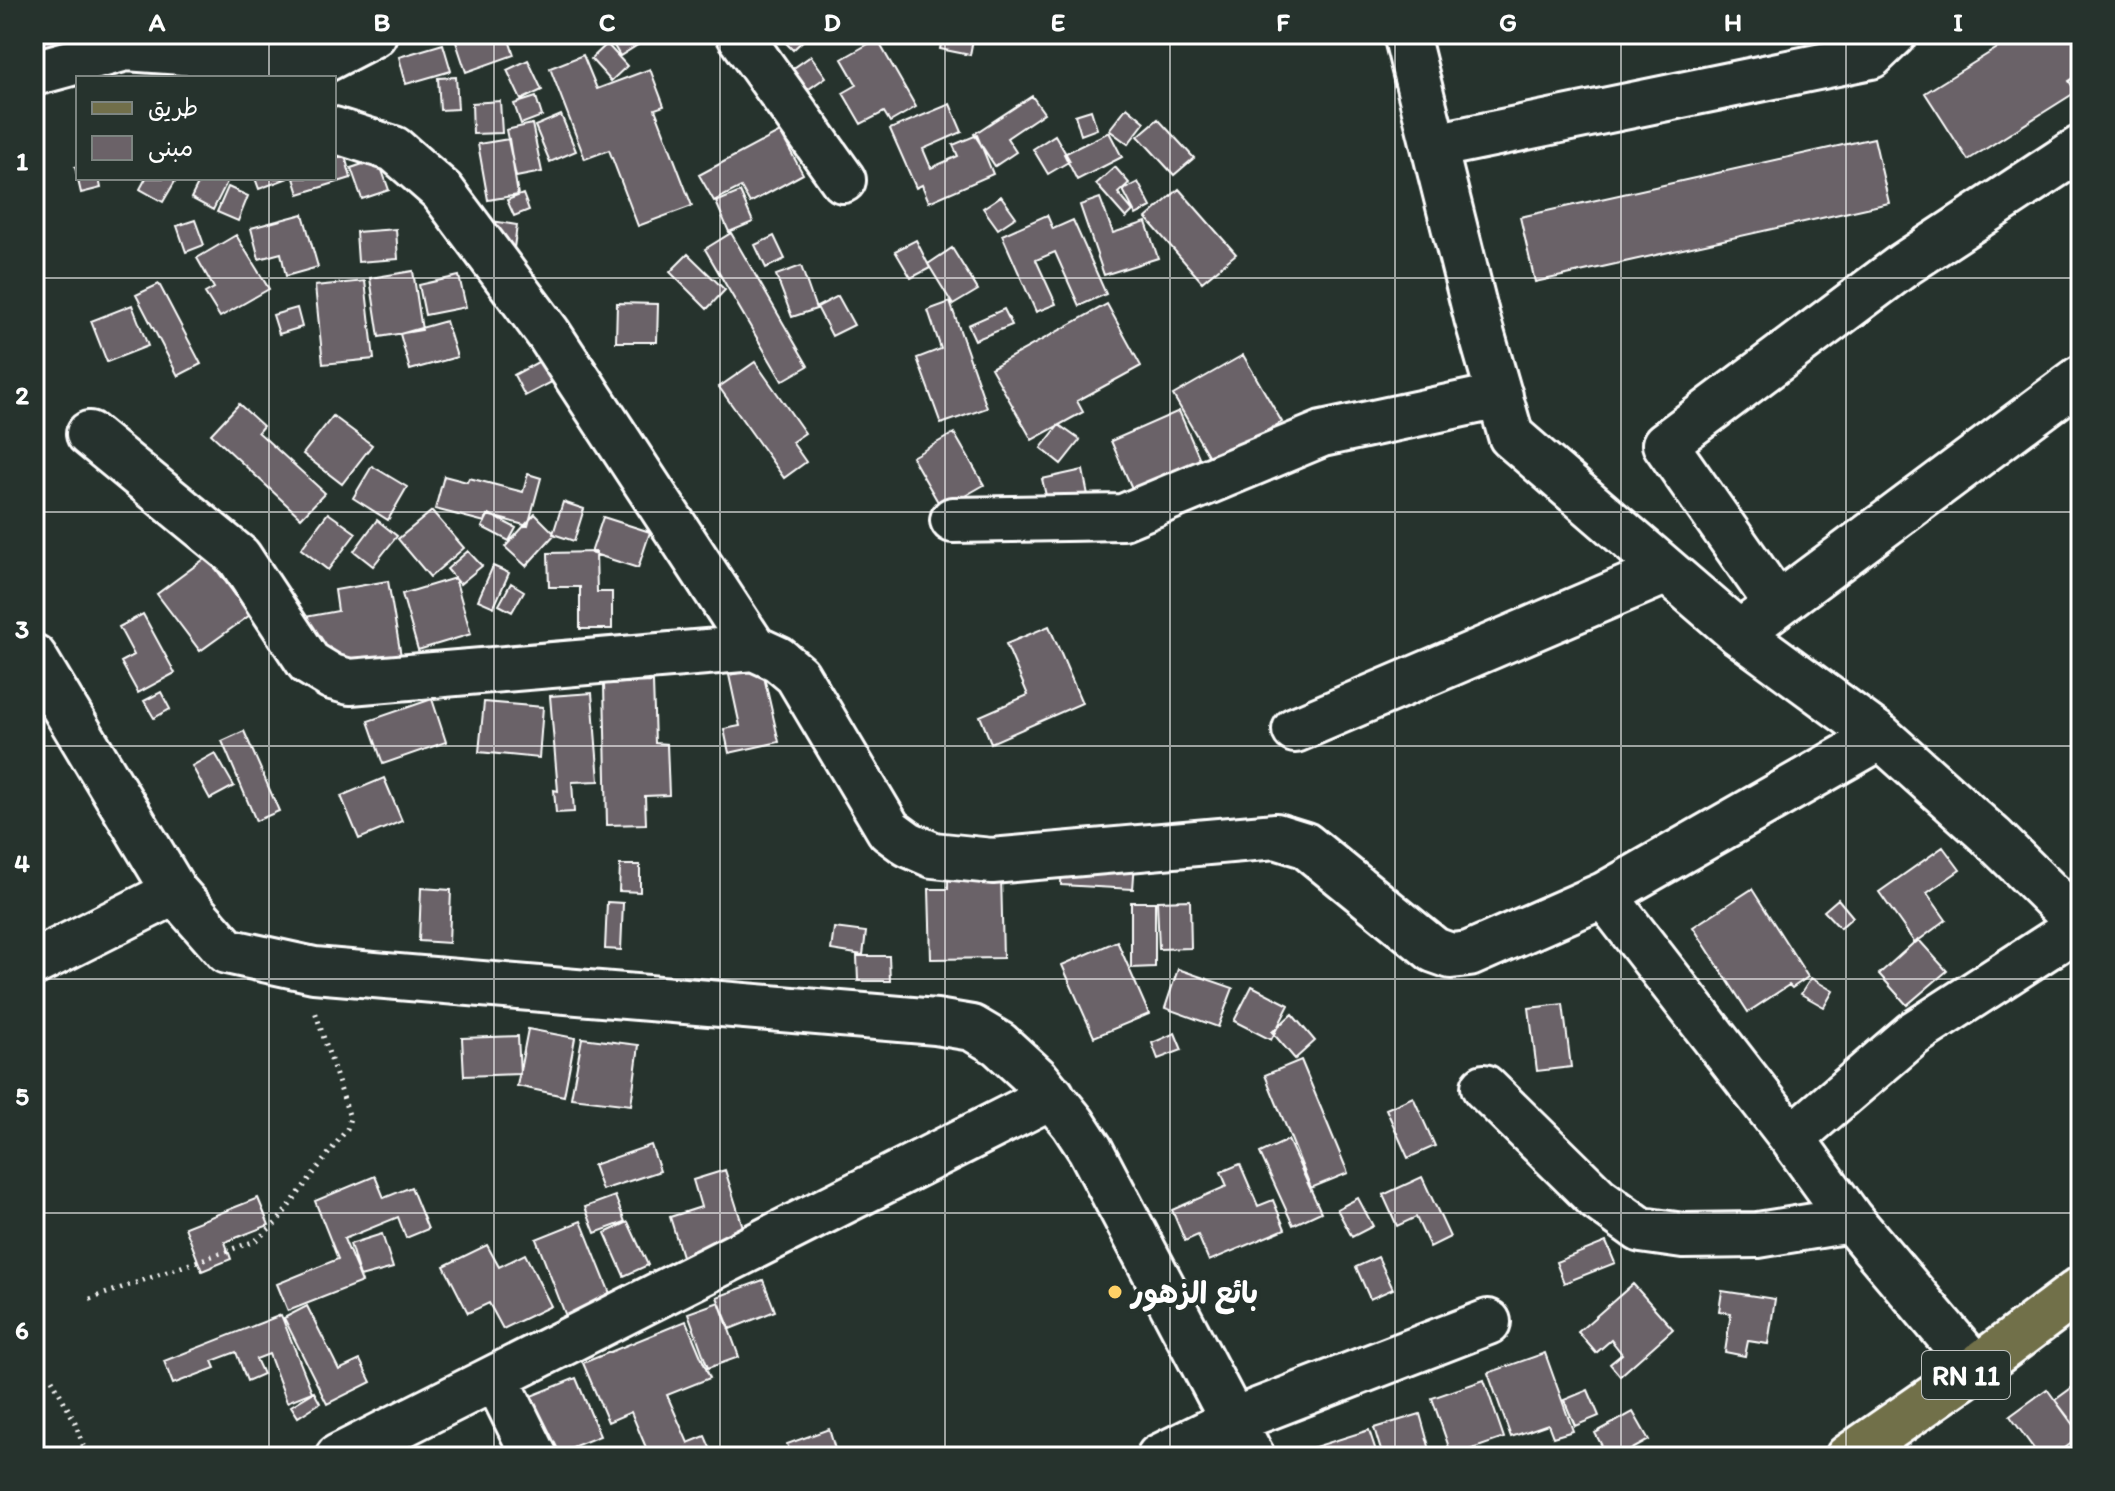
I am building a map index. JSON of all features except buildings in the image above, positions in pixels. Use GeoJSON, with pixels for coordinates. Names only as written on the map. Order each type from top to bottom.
{"type":"FeatureCollection","features":[{"type":"Feature","properties":{"kind":"main road","name":"RN 11"},"geometry":{"type":"LineString","coordinates":[[1848,1457],[1976,1368],[2081,1289]]}},
{"type":"Feature","properties":{"kind":"street"},"geometry":{"type":"LineString","coordinates":[[34,73],[120,41],[289,69],[320,62],[374,34]]}},
{"type":"Feature","properties":{"kind":"street"},"geometry":{"type":"LineString","coordinates":[[739,34],[843,180]]}},
{"type":"Feature","properties":{"kind":"street"},"geometry":{"type":"LineString","coordinates":[[1406,34],[1477,318],[1511,436],[1739,633],[1881,737],[1992,837],[2081,925],[1913,1034],[1792,1138]]}},
{"type":"Feature","properties":{"kind":"street"},"geometry":{"type":"LineString","coordinates":[[1434,146],[1871,56],[1894,34]]}},
{"type":"Feature","properties":{"kind":"street"},"geometry":{"type":"LineString","coordinates":[[336,131],[394,149],[442,191],[548,333],[754,648]]}},
{"type":"Feature","properties":{"kind":"street"},"geometry":{"type":"LineString","coordinates":[[1777,604],[1665,444],[1905,264],[2081,148]]}},
{"type":"Feature","properties":{"kind":"street"},"geometry":{"type":"LineString","coordinates":[[1739,633],[2081,378]]}},
{"type":"Feature","properties":{"kind":"street"},"geometry":{"type":"LineString","coordinates":[[953,520],[1123,517],[1322,434],[1500,396]]}},
{"type":"Feature","properties":{"kind":"street"},"geometry":{"type":"LineString","coordinates":[[89,434],[239,557],[309,663],[332,677],[350,682],[754,648],[778,659],[797,675],[889,830],[908,844],[933,855],[992,861],[1276,836],[1305,845],[1434,950],[1451,956],[1469,954],[1604,895],[1881,737]]}},
{"type":"Feature","properties":{"kind":"street"},"geometry":{"type":"LineString","coordinates":[[1295,730],[1667,571]]}},
{"type":"Feature","properties":{"kind":"street"},"geometry":{"type":"LineString","coordinates":[[34,657],[175,892],[227,951],[314,970],[936,1022],[972,1028],[999,1044],[1052,1096],[1090,1149],[1243,1439]]}},
{"type":"Feature","properties":{"kind":"street"},"geometry":{"type":"LineString","coordinates":[[34,963],[175,892]]}},
{"type":"Feature","properties":{"kind":"street"},"geometry":{"type":"LineString","coordinates":[[1604,895],[1792,1138],[1851,1220],[1976,1368]]}},
{"type":"Feature","properties":{"kind":"street"},"geometry":{"type":"LineString","coordinates":[[1484,1087],[1598,1199],[1641,1230],[1683,1236],[1758,1235],[1851,1220]]}},
{"type":"Feature","properties":{"kind":"street"},"geometry":{"type":"LineString","coordinates":[[338,1457],[1052,1096]]}},
{"type":"Feature","properties":{"kind":"street"},"geometry":{"type":"LineString","coordinates":[[1159,1457],[1243,1439],[1488,1322]]}},
{"type":"Feature","properties":{"kind":"street"},"geometry":{"type":"LineString","coordinates":[[496,1378],[535,1457]]}},
{"type":"Feature","properties":{"kind":"path"},"geometry":{"type":"LineString","coordinates":[[90,1299],[255,1241],[277,1222],[347,1129],[350,1118],[348,1107],[318,1024],[313,1000],[314,970]]}},
{"type":"Feature","properties":{"kind":"path"},"geometry":{"type":"LineString","coordinates":[[52,1379],[75,1422],[87,1457]]}},
{"type":"Feature","properties":{"kind":"place","name":"بائع الزهور"},"geometry":{"type":"Point","coordinates":[1115,1292]}}]}
